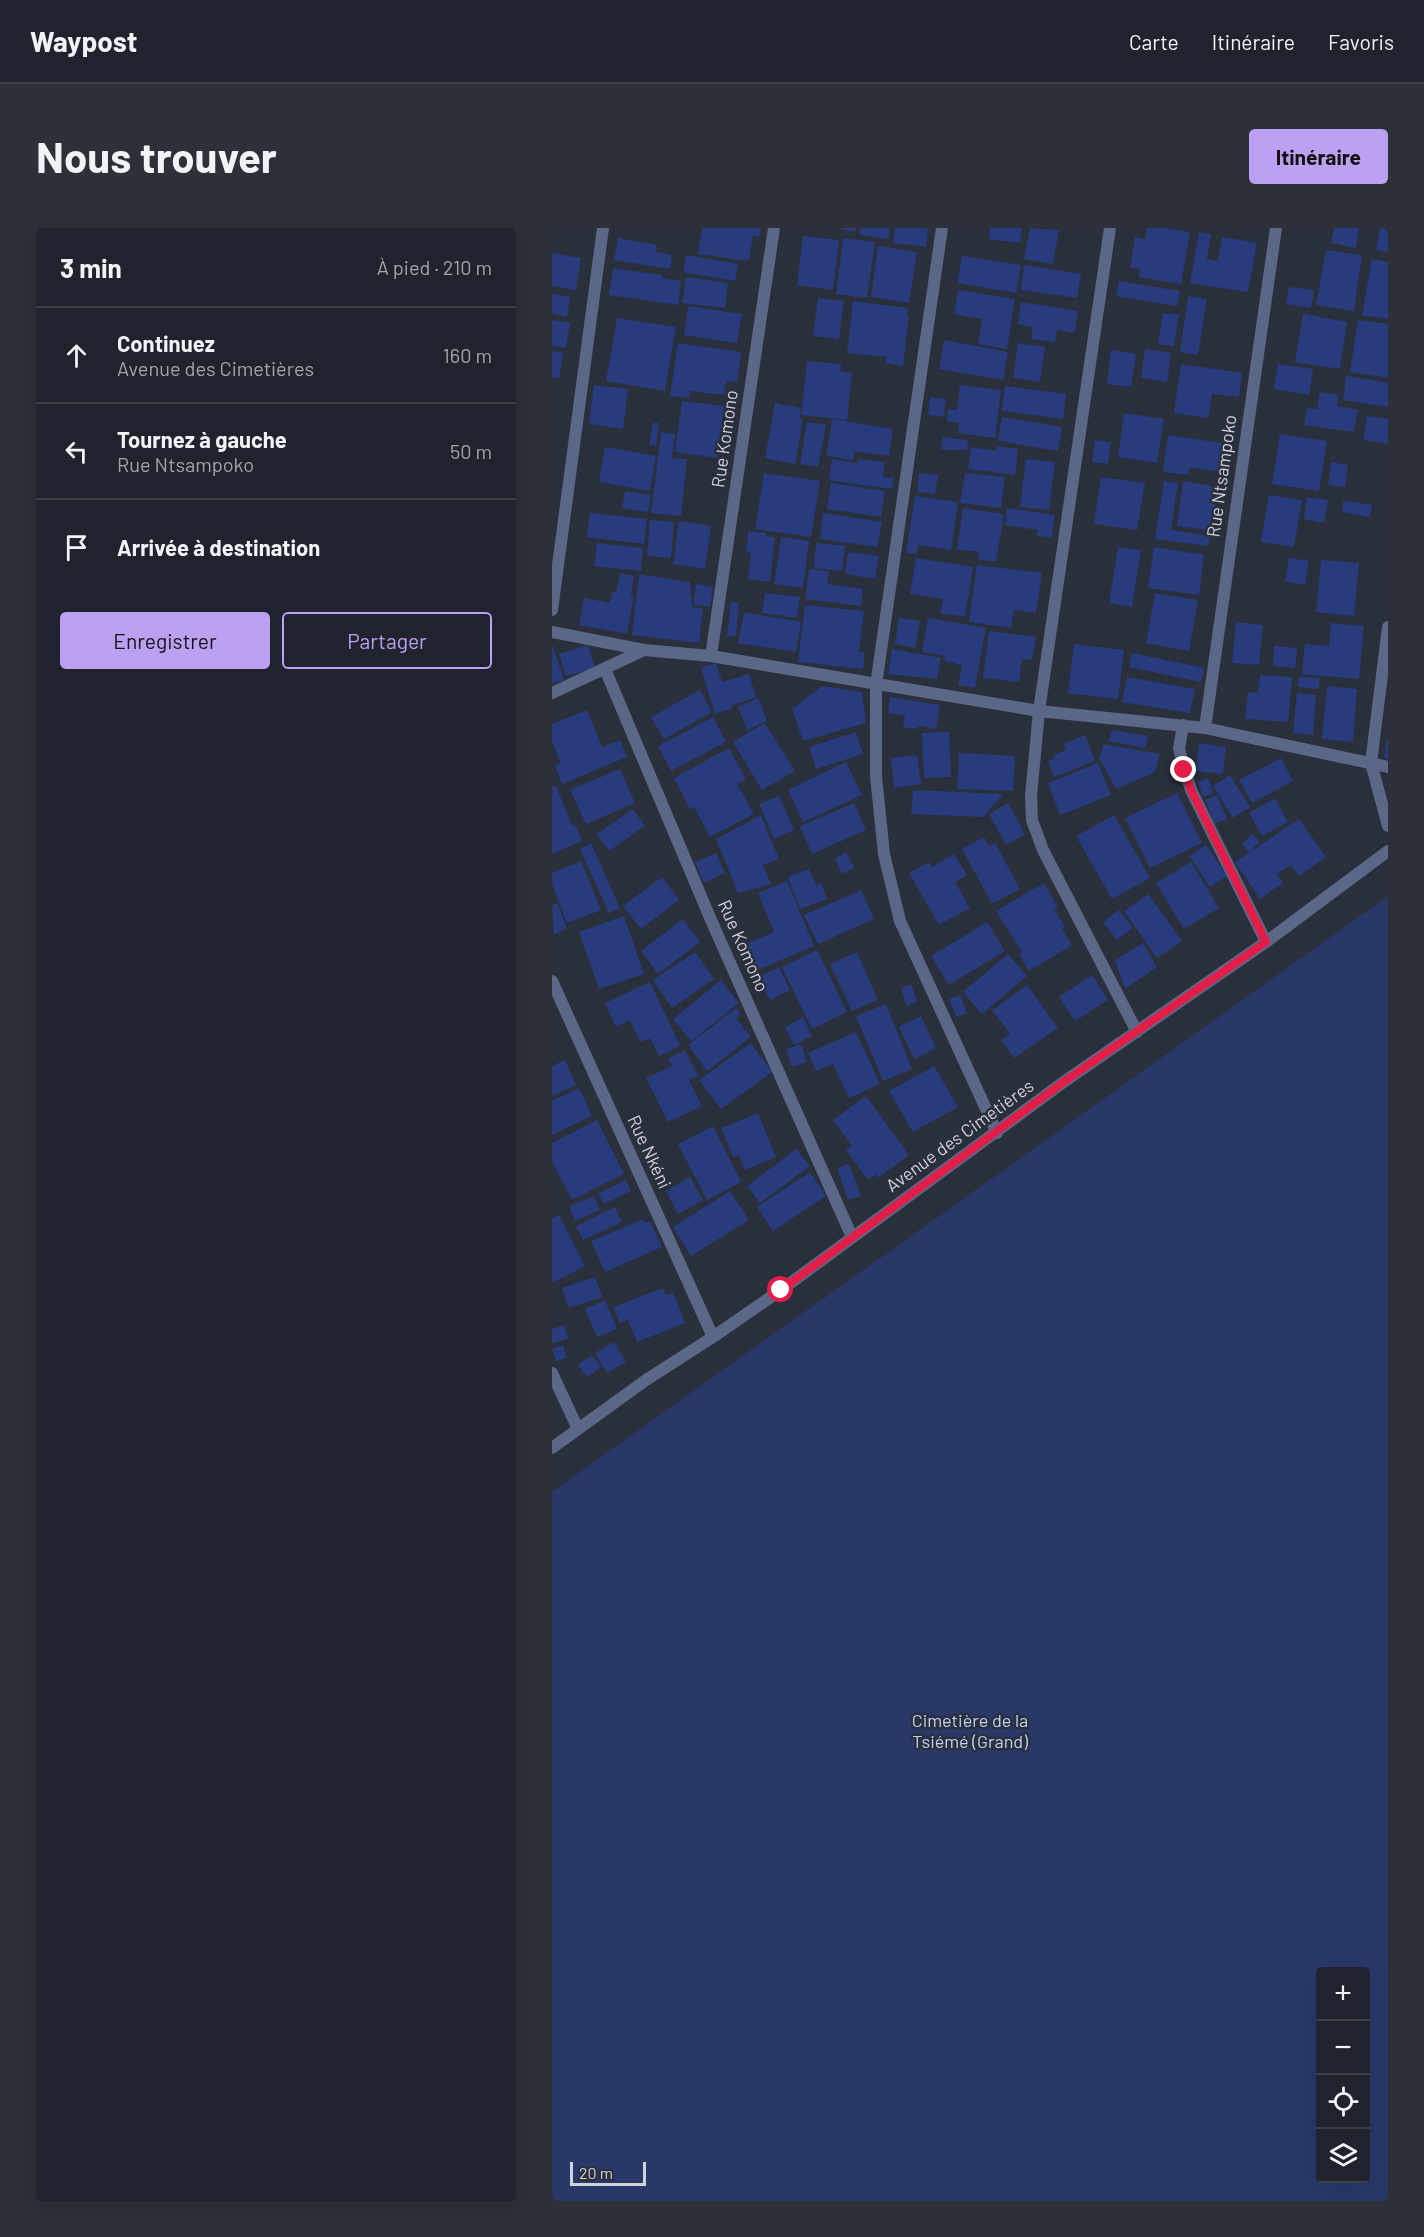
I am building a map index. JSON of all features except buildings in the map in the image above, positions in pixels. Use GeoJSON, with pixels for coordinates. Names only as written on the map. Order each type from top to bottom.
{"type":"FeatureCollection","features":[{"type":"Feature","properties":{"kind":"street"},"geometry":{"type":"LineString","coordinates":[[552,610],[603,228]]}},
{"type":"Feature","properties":{"kind":"street","name":"Rue Komono"},"geometry":{"type":"LineString","coordinates":[[711,656],[774,228]]}},
{"type":"Feature","properties":{"kind":"street"},"geometry":{"type":"LineString","coordinates":[[942,228],[876,685],[876,776],[883,843],[900,921],[997,1133]]}},
{"type":"Feature","properties":{"kind":"street"},"geometry":{"type":"LineString","coordinates":[[1110,228],[1039,711],[1031,796],[1032,820],[1043,850],[1137,1032]]}},
{"type":"Feature","properties":{"kind":"street","name":"Rue Ntsampoko"},"geometry":{"type":"LineString","coordinates":[[1204,728],[1276,228]]}},
{"type":"Feature","properties":{"kind":"street"},"geometry":{"type":"LineString","coordinates":[[1388,627],[1371,763],[1388,826]]}},
{"type":"Feature","properties":{"kind":"street"},"geometry":{"type":"LineString","coordinates":[[552,632],[644,650],[711,656],[1039,711],[1204,728],[1388,767]]}},
{"type":"Feature","properties":{"kind":"street"},"geometry":{"type":"LineString","coordinates":[[552,693],[644,650]]}},
{"type":"Feature","properties":{"kind":"street","name":"Rue Komono"},"geometry":{"type":"LineString","coordinates":[[605,669],[711,920],[852,1237]]}},
{"type":"Feature","properties":{"kind":"street"},"geometry":{"type":"LineString","coordinates":[[1183,725],[1179,748],[1191,790],[1266,942]]}},
{"type":"Feature","properties":{"kind":"street","name":"Avenue des Cimetières"},"geometry":{"type":"LineString","coordinates":[[552,1448],[646,1380],[714,1337],[997,1133],[1065,1081],[1266,942],[1388,851]]}},
{"type":"Feature","properties":{"kind":"street","name":"Rue Nkéni"},"geometry":{"type":"LineString","coordinates":[[552,981],[714,1337]]}},
{"type":"Feature","properties":{"kind":"street"},"geometry":{"type":"LineString","coordinates":[[552,1373],[578,1429]]}},
{"type":"Feature","properties":{"kind":"green space","name":"Cimetière de la Tsiémé (Grand)"},"geometry":{"type":"Polygon","coordinates":[[[1388,896],[1388,2201],[552,2201],[552,1492],[1388,896]]]}},
{"type":"Feature","properties":{"kind":"route"},"geometry":{"type":"LineString","coordinates":[[781,1290],[1065,1081],[1266,942],[1191,790],[1184,770]]}}]}
